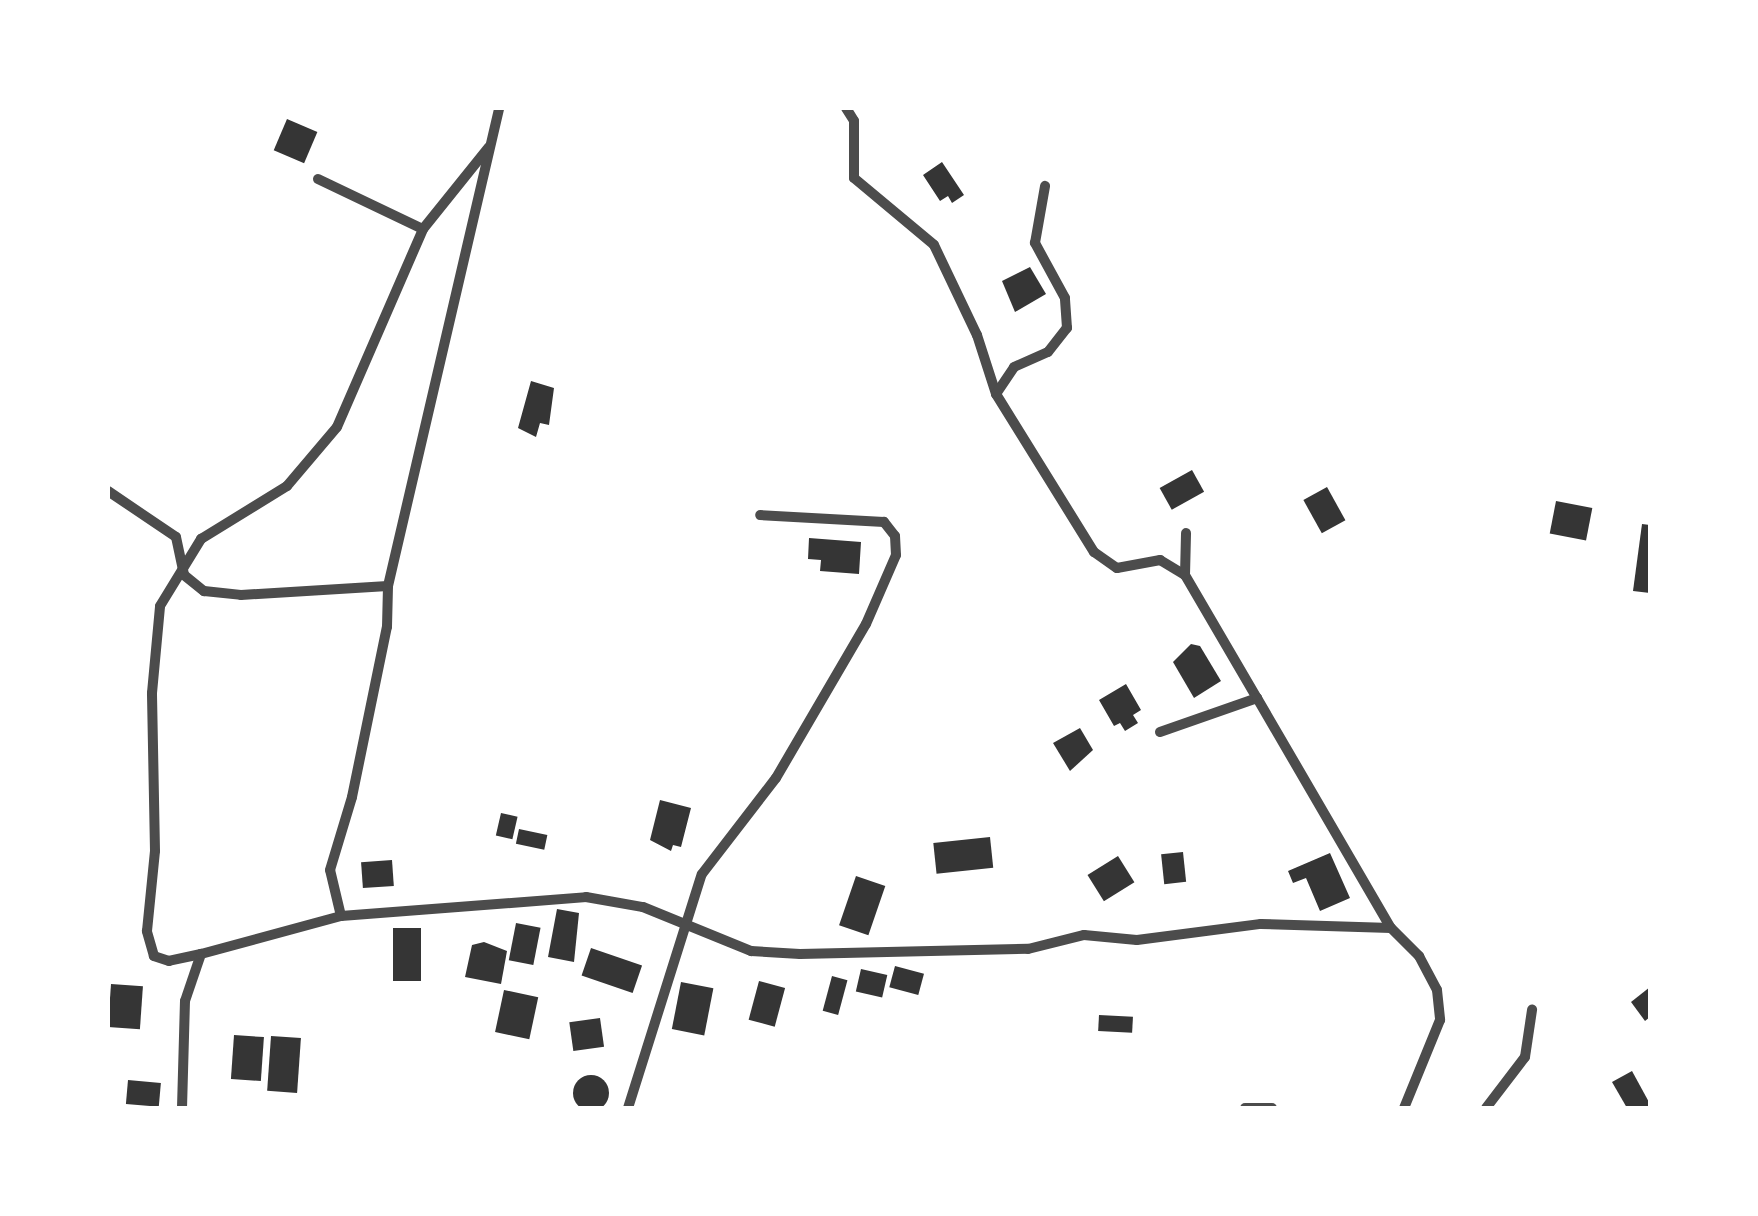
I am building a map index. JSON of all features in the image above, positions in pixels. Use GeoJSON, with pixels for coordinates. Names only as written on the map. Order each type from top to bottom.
{"type":"FeatureCollection","features":[{"type":"Feature","properties":{"kind":"street"},"geometry":{"type":"LineString","coordinates":[[341,916],[330,870],[352,797],[387,628],[388,586],[499,108]]}},
{"type":"Feature","properties":{"kind":"street"},"geometry":{"type":"LineString","coordinates":[[846,108],[854,121],[854,178],[934,245],[978,334],[996,394],[1094,552],[1117,568],[1160,560],[1185,575],[1391,928],[1419,956],[1437,990],[1440,1020],[1404,1108]]}},
{"type":"Feature","properties":{"kind":"street"},"geometry":{"type":"LineString","coordinates":[[489,146],[423,229],[337,427],[286,486],[201,539],[184,575],[160,606],[156,648],[155,851],[147,930],[154,956],[168,961],[201,954],[341,916],[586,897],[643,906],[751,951],[800,954],[1028,948],[1084,935],[1137,940],[1261,924],[1391,928]]}},
{"type":"Feature","properties":{"kind":"street"},"geometry":{"type":"LineString","coordinates":[[318,179],[423,229]]}},
{"type":"Feature","properties":{"kind":"street"},"geometry":{"type":"LineString","coordinates":[[996,394],[1014,367],[1048,352],[1067,328],[1065,298],[1035,243],[1045,186]]}},
{"type":"Feature","properties":{"kind":"street"},"geometry":{"type":"LineString","coordinates":[[108,490],[176,537],[184,575],[204,591],[241,596],[388,586]]}},
{"type":"Feature","properties":{"kind":"street"},"geometry":{"type":"LineString","coordinates":[[628,1108],[702,874],[776,778],[858,640],[896,555],[896,536],[884,522],[760,515]]}},
{"type":"Feature","properties":{"kind":"street"},"geometry":{"type":"LineString","coordinates":[[1185,575],[1186,534]]}},
{"type":"Feature","properties":{"kind":"street"},"geometry":{"type":"LineString","coordinates":[[1160,732],[1256,698]]}},
{"type":"Feature","properties":{"kind":"street"},"geometry":{"type":"LineString","coordinates":[[182,1108],[185,1002],[201,954]]}},
{"type":"Feature","properties":{"kind":"street"},"geometry":{"type":"LineString","coordinates":[[1486,1108],[1525,1057],[1532,1010]]}},
{"type":"Feature","properties":{"kind":"street"},"geometry":{"type":"LineString","coordinates":[[1245,1108],[1272,1108]]}},
{"type":"Feature","properties":{"kind":"building"},"geometry":{"type":"Polygon","coordinates":[[[287,119],[317,132],[304,163],[274,150],[287,119]]]}},
{"type":"Feature","properties":{"kind":"building"},"geometry":{"type":"Polygon","coordinates":[[[942,162],[964,195],[952,203],[948,196],[940,201],[923,175],[942,162]]]}},
{"type":"Feature","properties":{"kind":"building"},"geometry":{"type":"Polygon","coordinates":[[[1030,267],[1046,294],[1015,312],[1002,281],[1030,267]]]}},
{"type":"Feature","properties":{"kind":"building"},"geometry":{"type":"Polygon","coordinates":[[[531,381],[554,388],[549,425],[540,423],[536,437],[518,428],[531,381]]]}},
{"type":"Feature","properties":{"kind":"building"},"geometry":{"type":"Polygon","coordinates":[[[1192,470],[1204,492],[1172,510],[1160,488],[1192,470]]]}},
{"type":"Feature","properties":{"kind":"building"},"geometry":{"type":"Polygon","coordinates":[[[1327,487],[1345,520],[1322,533],[1303,500],[1327,487]]]}},
{"type":"Feature","properties":{"kind":"building"},"geometry":{"type":"Polygon","coordinates":[[[1556,501],[1592,508],[1586,540],[1550,533],[1556,501]]]}},
{"type":"Feature","properties":{"kind":"building"},"geometry":{"type":"Polygon","coordinates":[[[1642,524],[1650,525],[1650,593],[1633,591],[1642,524]]]}},
{"type":"Feature","properties":{"kind":"building"},"geometry":{"type":"Polygon","coordinates":[[[809,538],[861,542],[859,574],[820,571],[821,560],[808,559],[809,538]]]}},
{"type":"Feature","properties":{"kind":"building"},"geometry":{"type":"Polygon","coordinates":[[[1191,644],[1200,646],[1221,681],[1194,698],[1173,662],[1191,644]]]}},
{"type":"Feature","properties":{"kind":"building"},"geometry":{"type":"Polygon","coordinates":[[[1126,684],[1141,710],[1133,715],[1138,723],[1125,731],[1120,723],[1114,726],[1099,700],[1126,684]]]}},
{"type":"Feature","properties":{"kind":"building"},"geometry":{"type":"Polygon","coordinates":[[[1080,728],[1093,750],[1070,771],[1053,743],[1080,728]]]}},
{"type":"Feature","properties":{"kind":"building"},"geometry":{"type":"Polygon","coordinates":[[[660,800],[691,808],[681,847],[673,845],[671,851],[650,840],[660,800]]]}},
{"type":"Feature","properties":{"kind":"building"},"geometry":{"type":"Polygon","coordinates":[[[501,813],[518,817],[512,839],[496,835],[501,813]]]}},
{"type":"Feature","properties":{"kind":"building"},"geometry":{"type":"Polygon","coordinates":[[[519,829],[547,835],[544,850],[516,844],[519,829]]]}},
{"type":"Feature","properties":{"kind":"building"},"geometry":{"type":"Polygon","coordinates":[[[990,837],[993,868],[937,874],[933,843],[990,837]]]}},
{"type":"Feature","properties":{"kind":"building"},"geometry":{"type":"Polygon","coordinates":[[[1183,852],[1186,882],[1164,884],[1161,854],[1183,852]]]}},
{"type":"Feature","properties":{"kind":"building"},"geometry":{"type":"Polygon","coordinates":[[[1330,853],[1350,898],[1320,911],[1306,878],[1293,883],[1288,871],[1330,853]]]}},
{"type":"Feature","properties":{"kind":"building"},"geometry":{"type":"Polygon","coordinates":[[[1118,856],[1134,882],[1104,901],[1087,875],[1118,856]]]}},
{"type":"Feature","properties":{"kind":"building"},"geometry":{"type":"Polygon","coordinates":[[[392,860],[394,886],[363,888],[361,862],[392,860]]]}},
{"type":"Feature","properties":{"kind":"building"},"geometry":{"type":"Polygon","coordinates":[[[856,876],[885,886],[868,935],[839,925],[856,876]]]}},
{"type":"Feature","properties":{"kind":"building"},"geometry":{"type":"Polygon","coordinates":[[[557,909],[579,913],[574,962],[548,957],[557,909]]]}},
{"type":"Feature","properties":{"kind":"building"},"geometry":{"type":"Polygon","coordinates":[[[516,923],[541,928],[533,965],[509,960],[516,923]]]}},
{"type":"Feature","properties":{"kind":"building"},"geometry":{"type":"Polygon","coordinates":[[[393,928],[421,928],[421,981],[393,981],[393,928]]]}},
{"type":"Feature","properties":{"kind":"building"},"geometry":{"type":"Polygon","coordinates":[[[484,942],[507,951],[501,984],[465,977],[472,945],[484,942]]]}},
{"type":"Feature","properties":{"kind":"building"},"geometry":{"type":"Polygon","coordinates":[[[591,948],[642,966],[633,993],[582,975],[591,948]]]}},
{"type":"Feature","properties":{"kind":"building"},"geometry":{"type":"Polygon","coordinates":[[[895,966],[924,974],[918,995],[889,987],[895,966]]]}},
{"type":"Feature","properties":{"kind":"building"},"geometry":{"type":"Polygon","coordinates":[[[861,969],[887,975],[882,997],[856,991],[861,969]]]}},
{"type":"Feature","properties":{"kind":"building"},"geometry":{"type":"Polygon","coordinates":[[[832,976],[847,980],[838,1015],[823,1011],[832,976]]]}},
{"type":"Feature","properties":{"kind":"building"},"geometry":{"type":"Polygon","coordinates":[[[759,981],[785,988],[775,1027],[749,1020],[759,981]]]}},
{"type":"Feature","properties":{"kind":"building"},"geometry":{"type":"Polygon","coordinates":[[[681,982],[713,988],[704,1035],[672,1029],[681,982]]]}},
{"type":"Feature","properties":{"kind":"building"},"geometry":{"type":"Polygon","coordinates":[[[111,984],[143,986],[140,1029],[108,1027],[111,984]]]}},
{"type":"Feature","properties":{"kind":"building"},"geometry":{"type":"Polygon","coordinates":[[[1650,987],[1650,1017],[1645,1021],[1631,1002],[1650,987]]]}},
{"type":"Feature","properties":{"kind":"building"},"geometry":{"type":"Polygon","coordinates":[[[504,990],[538,997],[529,1039],[495,1032],[504,990]]]}},
{"type":"Feature","properties":{"kind":"building"},"geometry":{"type":"Polygon","coordinates":[[[1099,1015],[1133,1017],[1132,1033],[1098,1031],[1099,1015]]]}},
{"type":"Feature","properties":{"kind":"building"},"geometry":{"type":"Polygon","coordinates":[[[600,1018],[604,1047],[573,1051],[569,1022],[600,1018]]]}},
{"type":"Feature","properties":{"kind":"building"},"geometry":{"type":"Polygon","coordinates":[[[234,1035],[264,1037],[261,1081],[231,1079],[234,1035]]]}},
{"type":"Feature","properties":{"kind":"building"},"geometry":{"type":"Polygon","coordinates":[[[271,1036],[301,1038],[297,1093],[267,1091],[271,1036]]]}},
{"type":"Feature","properties":{"kind":"building"},"geometry":{"type":"Polygon","coordinates":[[[1632,1071],[1650,1108],[1627,1108],[1612,1082],[1632,1071]]]}},
{"type":"Feature","properties":{"kind":"building"},"geometry":{"type":"Polygon","coordinates":[[[591,1075],[604,1080],[609,1093],[604,1106],[591,1111],[578,1106],[573,1093],[578,1080],[591,1075]]]}},
{"type":"Feature","properties":{"kind":"building"},"geometry":{"type":"Polygon","coordinates":[[[128,1080],[161,1083],[159,1107],[126,1104],[128,1080]]]}}]}
